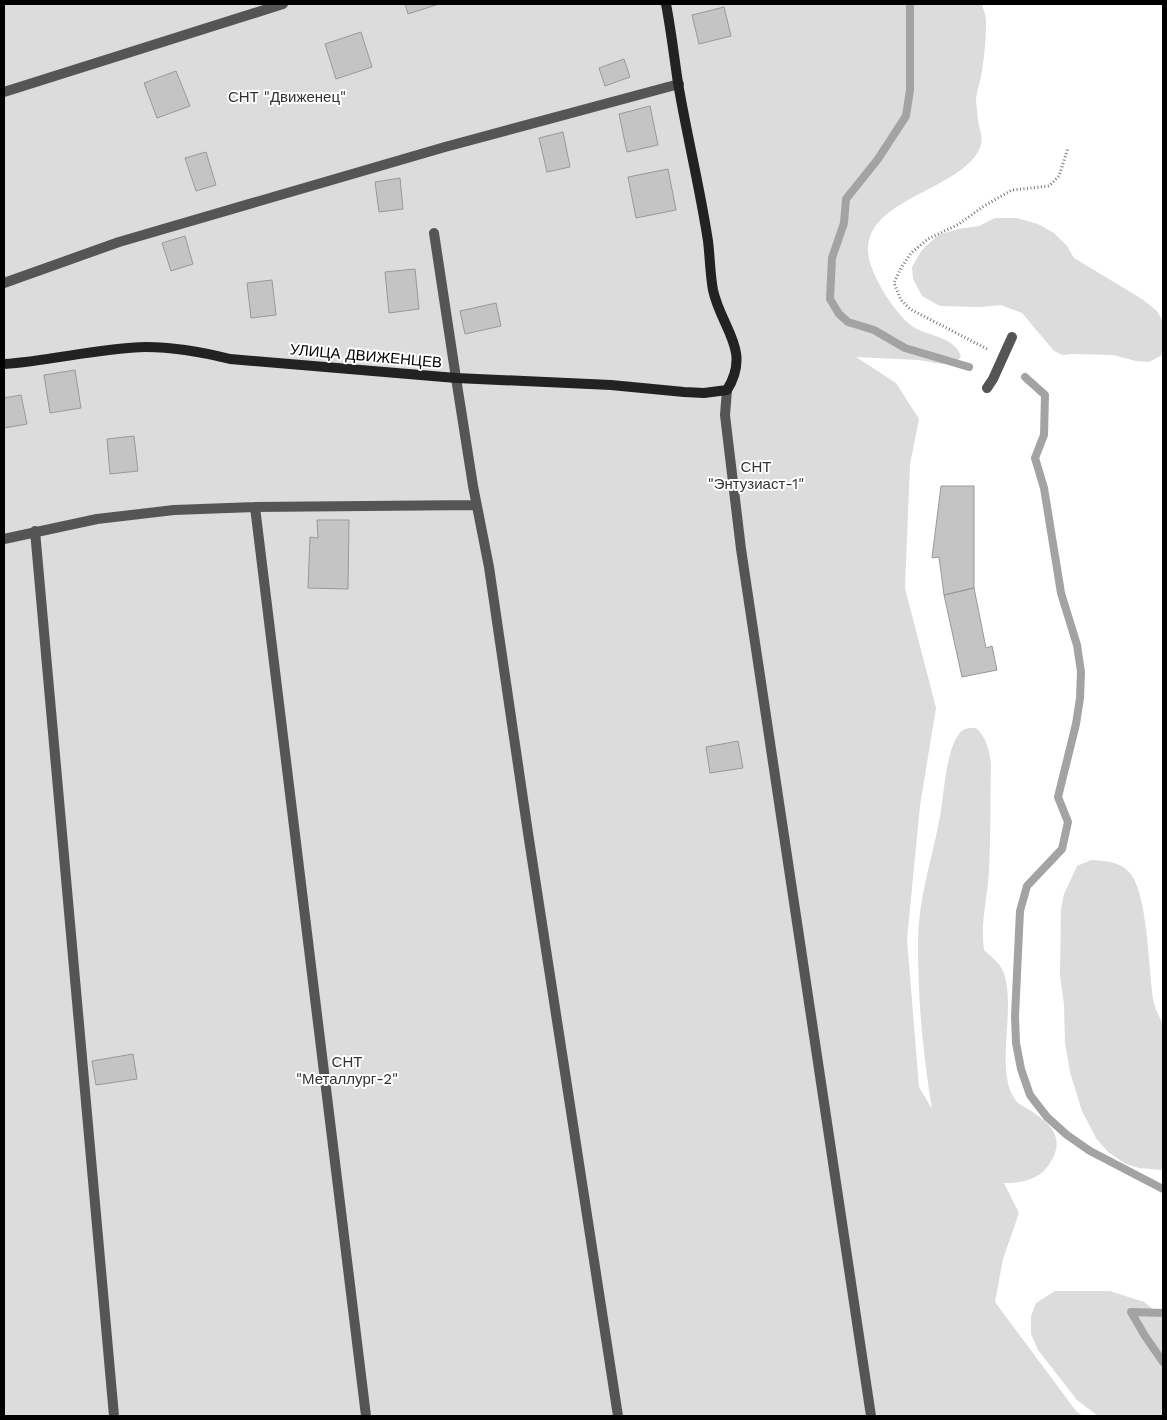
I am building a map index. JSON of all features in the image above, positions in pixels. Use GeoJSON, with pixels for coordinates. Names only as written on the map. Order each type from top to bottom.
{"type":"FeatureCollection","features":[{"type":"Feature","properties":{"kind":"street"},"geometry":{"type":"LineString","coordinates":[[4,92],[283,4]]}},
{"type":"Feature","properties":{"kind":"street"},"geometry":{"type":"LineString","coordinates":[[666,4],[708,240],[713,289],[716,302],[736,348],[738,361],[736,371],[727,390],[725,415],[741,549],[871,1416]]}},
{"type":"Feature","properties":{"kind":"street"},"geometry":{"type":"LineString","coordinates":[[4,283],[119,242],[445,147],[679,84]]}},
{"type":"Feature","properties":{"kind":"street"},"geometry":{"type":"LineString","coordinates":[[434,233],[476,505],[489,567],[526,823],[618,1416]]}},
{"type":"Feature","properties":{"kind":"street"},"geometry":{"type":"LineString","coordinates":[[987,388],[1012,337]]}},
{"type":"Feature","properties":{"kind":"street","name":"УЛИЦА ДВИЖЕНЦЕВ"},"geometry":{"type":"LineString","coordinates":[[4,364],[90,352],[147,347],[198,351],[230,359],[256,362],[456,378],[611,385],[704,393],[727,390]]}},
{"type":"Feature","properties":{"kind":"street"},"geometry":{"type":"LineString","coordinates":[[4,539],[97,519],[174,510],[255,507],[476,505]]}},
{"type":"Feature","properties":{"kind":"street"},"geometry":{"type":"LineString","coordinates":[[255,507],[366,1416]]}},
{"type":"Feature","properties":{"kind":"street"},"geometry":{"type":"LineString","coordinates":[[35,532],[114,1416]]}},
{"type":"Feature","properties":{"kind":"path"},"geometry":{"type":"LineString","coordinates":[[1004,356],[970,341],[910,309],[901,300],[894,283],[911,253],[928,239],[959,224],[984,206],[1012,190],[1049,186],[1059,176],[1068,148]]}},
{"type":"Feature","properties":{"kind":"green space"},"geometry":{"type":"Polygon","coordinates":[[[4,4],[982,4],[986,21],[986,37],[976,101],[981,136],[980,148],[965,166],[890,212],[876,225],[869,242],[870,263],[873,271],[882,289],[899,314],[918,330],[953,345],[961,357],[954,363],[941,364],[919,360],[856,357],[896,383],[919,419],[910,464],[905,588],[936,708],[920,806],[907,939],[919,1087],[932,1109],[926,1068],[919,987],[918,930],[922,899],[954,742],[962,731],[976,728],[985,740],[991,764],[990,856],[983,940],[984,950],[1001,966],[1006,981],[1008,1009],[1006,1070],[1008,1083],[1016,1101],[1039,1116],[1051,1127],[1056,1140],[1054,1154],[1046,1169],[1036,1177],[1024,1181],[1004,1183],[1019,1213],[1003,1259],[995,1302],[1076,1411],[1083,1416],[4,1416],[4,4]]]}},
{"type":"Feature","properties":{"kind":"green space"},"geometry":{"type":"Polygon","coordinates":[[[995,218],[1017,218],[1038,224],[1054,233],[1067,246],[1074,258],[1142,299],[1157,311],[1163,322],[1162,355],[1149,362],[1113,355],[1063,355],[1054,351],[1022,313],[1001,305],[980,307],[940,306],[922,296],[913,279],[912,267],[922,250],[938,235],[958,229],[979,226],[995,218]]]}},
{"type":"Feature","properties":{"kind":"green space"},"geometry":{"type":"Polygon","coordinates":[[[1091,860],[1110,862],[1123,867],[1134,880],[1140,894],[1144,912],[1154,1003],[1163,1024],[1163,1170],[1139,1168],[1126,1164],[1108,1152],[1096,1138],[1082,1111],[1070,1072],[1065,1043],[1064,1005],[1060,976],[1061,909],[1064,894],[1077,866],[1091,860]]]}},
{"type":"Feature","properties":{"kind":"green space"},"geometry":{"type":"Polygon","coordinates":[[[1055,1291],[1110,1291],[1144,1302],[1163,1317],[1163,1416],[1098,1416],[1077,1400],[1038,1350],[1031,1334],[1031,1316],[1036,1303],[1055,1291]]]}},
{"type":"Feature","properties":{"kind":"building"},"geometry":{"type":"Polygon","coordinates":[[[405,4],[439,4],[408,14],[405,4]]]}},
{"type":"Feature","properties":{"kind":"building"},"geometry":{"type":"Polygon","coordinates":[[[724,7],[731,36],[699,44],[692,15],[724,7]]]}},
{"type":"Feature","properties":{"kind":"building"},"geometry":{"type":"Polygon","coordinates":[[[361,32],[372,67],[336,79],[325,44],[361,32]]]}},
{"type":"Feature","properties":{"kind":"building"},"geometry":{"type":"Polygon","coordinates":[[[624,59],[630,77],[605,86],[599,68],[624,59]]]}},
{"type":"Feature","properties":{"kind":"building"},"geometry":{"type":"Polygon","coordinates":[[[176,71],[190,106],[157,118],[144,83],[176,71]]]}},
{"type":"Feature","properties":{"kind":"building"},"geometry":{"type":"Polygon","coordinates":[[[650,106],[658,145],[627,152],[619,114],[650,106]]]}},
{"type":"Feature","properties":{"kind":"building"},"geometry":{"type":"Polygon","coordinates":[[[563,132],[570,167],[547,172],[539,138],[563,132]]]}},
{"type":"Feature","properties":{"kind":"building"},"geometry":{"type":"Polygon","coordinates":[[[206,152],[216,185],[196,191],[185,158],[206,152]]]}},
{"type":"Feature","properties":{"kind":"building"},"geometry":{"type":"Polygon","coordinates":[[[668,169],[676,210],[636,218],[628,177],[668,169]]]}},
{"type":"Feature","properties":{"kind":"building"},"geometry":{"type":"Polygon","coordinates":[[[400,178],[403,209],[379,212],[375,182],[400,178]]]}},
{"type":"Feature","properties":{"kind":"building"},"geometry":{"type":"Polygon","coordinates":[[[185,236],[193,264],[171,271],[162,243],[185,236]]]}},
{"type":"Feature","properties":{"kind":"building"},"geometry":{"type":"Polygon","coordinates":[[[415,269],[419,309],[389,313],[385,272],[415,269]]]}},
{"type":"Feature","properties":{"kind":"building"},"geometry":{"type":"Polygon","coordinates":[[[272,280],[276,315],[251,318],[247,283],[272,280]]]}},
{"type":"Feature","properties":{"kind":"building"},"geometry":{"type":"Polygon","coordinates":[[[496,303],[501,326],[465,334],[460,311],[496,303]]]}},
{"type":"Feature","properties":{"kind":"building"},"geometry":{"type":"Polygon","coordinates":[[[75,370],[81,408],[50,413],[44,375],[75,370]]]}},
{"type":"Feature","properties":{"kind":"building"},"geometry":{"type":"Polygon","coordinates":[[[21,395],[27,424],[4,428],[4,398],[21,395]]]}},
{"type":"Feature","properties":{"kind":"building"},"geometry":{"type":"Polygon","coordinates":[[[134,436],[138,471],[110,474],[107,439],[134,436]]]}},
{"type":"Feature","properties":{"kind":"building"},"geometry":{"type":"Polygon","coordinates":[[[941,486],[974,486],[974,588],[944,595],[939,557],[932,558],[941,486]]]}},
{"type":"Feature","properties":{"kind":"building"},"geometry":{"type":"Polygon","coordinates":[[[317,520],[349,520],[348,589],[308,588],[310,537],[318,538],[317,520]]]}},
{"type":"Feature","properties":{"kind":"building"},"geometry":{"type":"Polygon","coordinates":[[[974,588],[986,648],[992,646],[997,670],[962,677],[944,595],[974,588]]]}},
{"type":"Feature","properties":{"kind":"building"},"geometry":{"type":"Polygon","coordinates":[[[738,741],[743,768],[710,773],[706,747],[738,741]]]}},
{"type":"Feature","properties":{"kind":"building"},"geometry":{"type":"Polygon","coordinates":[[[133,1054],[137,1079],[96,1085],[92,1061],[133,1054]]]}},
{"type":"Feature","properties":{"kind":"waterway"},"geometry":{"type":"LineString","coordinates":[[910,4],[910,90],[906,116],[878,159],[846,199],[844,223],[832,258],[830,299],[839,314],[848,322],[874,330],[905,348],[969,367]]}},
{"type":"Feature","properties":{"kind":"waterway"},"geometry":{"type":"LineString","coordinates":[[1025,377],[1045,395],[1044,435],[1035,458],[1044,488],[1061,593],[1077,645],[1081,672],[1076,724],[1058,797],[1068,822],[1062,849],[1027,886],[1020,911],[1015,1016],[1016,1043],[1021,1069],[1030,1095],[1047,1117],[1067,1135],[1090,1151],[1163,1189]]}},
{"type":"Feature","properties":{"kind":"waterway"},"geometry":{"type":"LineString","coordinates":[[1163,1313],[1131,1312],[1163,1362]]}},
{"type":"Feature","properties":{"kind":"park label","name":"СНТ \"Движенец\""},"geometry":{"type":"Point","coordinates":[287,97]}},
{"type":"Feature","properties":{"kind":"park label","name":"СНТ \"Энтузиаст-1\""},"geometry":{"type":"Point","coordinates":[756,476]}},
{"type":"Feature","properties":{"kind":"park label","name":"СНТ \"Металлург-2\""},"geometry":{"type":"Point","coordinates":[347,1070]}}]}
